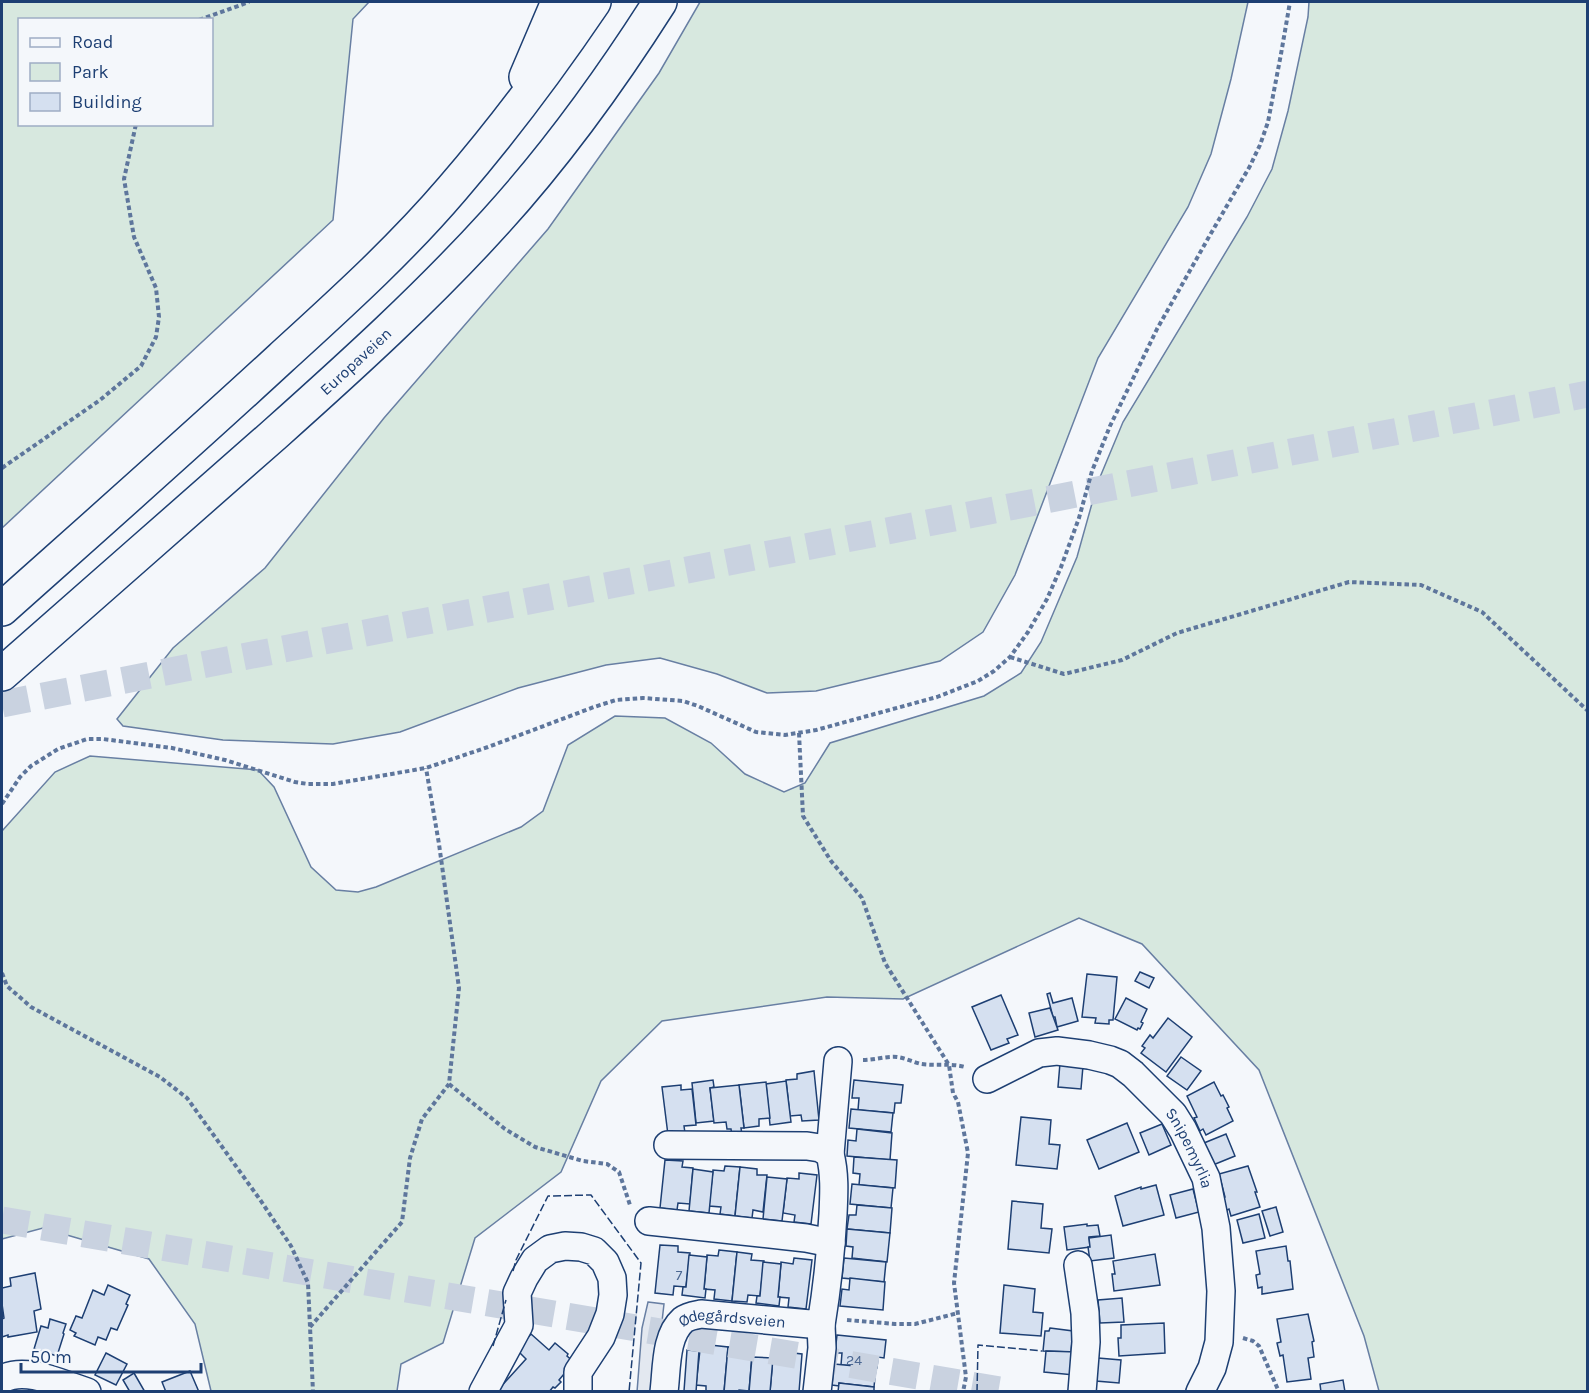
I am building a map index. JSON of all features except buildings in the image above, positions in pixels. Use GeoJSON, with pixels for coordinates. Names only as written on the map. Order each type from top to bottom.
{"type":"FeatureCollection","features":[{"type":"Feature","properties":{"kind":"highway"},"geometry":{"type":"LineString","coordinates":[[509,119],[558,2]]}},
{"type":"Feature","properties":{"kind":"highway"},"geometry":{"type":"LineString","coordinates":[[2,609],[272,366],[393,252],[451,190],[509,119],[560,52],[594,2]]}},
{"type":"Feature","properties":{"kind":"highway","name":"Europaveien"},"geometry":{"type":"LineString","coordinates":[[2,674],[378,342],[434,285],[495,221],[555,150],[605,85],[660,2]]}},
{"type":"Feature","properties":{"kind":"lane","name":"Snipemyrlia"},"geometry":{"type":"LineString","coordinates":[[987,1079],[1039,1053],[1057,1051],[1077,1053],[1110,1060],[1120,1065],[1133,1074],[1173,1114],[1206,1178],[1216,1228],[1221,1291],[1220,1334],[1212,1368],[1200,1392]]}},
{"type":"Feature","properties":{"kind":"lane"},"geometry":{"type":"LineString","coordinates":[[817,1392],[822,1348],[821,1321],[831,1243],[834,1168],[830,1154],[838,1061]]}},
{"type":"Feature","properties":{"kind":"lane"},"geometry":{"type":"LineString","coordinates":[[668,1146],[807,1146],[820,1148],[830,1154]]}},
{"type":"Feature","properties":{"kind":"lane"},"geometry":{"type":"LineString","coordinates":[[649,1221],[806,1238],[831,1243]]}},
{"type":"Feature","properties":{"kind":"lane"},"geometry":{"type":"LineString","coordinates":[[483,1392],[519,1325],[517,1293],[524,1278],[535,1260],[550,1249],[566,1246],[594,1251],[605,1262],[612,1278],[613,1295],[610,1314],[601,1337],[572,1385]]}},
{"type":"Feature","properties":{"kind":"lane"},"geometry":{"type":"LineString","coordinates":[[1078,1265],[1085,1313],[1086,1342],[1082,1392]]}},
{"type":"Feature","properties":{"kind":"lane","name":"Ødegårdsveien"},"geometry":{"type":"LineString","coordinates":[[664,1392],[673,1333],[685,1318],[701,1314],[821,1321]]}},
{"type":"Feature","properties":{"kind":"lane"},"geometry":{"type":"LineString","coordinates":[[2,1379],[23,1374],[36,1376],[72,1389]]}},
{"type":"Feature","properties":{"kind":"path"},"geometry":{"type":"LineString","coordinates":[[205,18],[249,2]]}},
{"type":"Feature","properties":{"kind":"path"},"geometry":{"type":"LineString","coordinates":[[2,804],[20,777],[31,766],[58,748],[87,739],[172,748],[225,760],[295,782],[333,784],[426,768],[616,700],[643,698],[683,701],[756,732],[785,735],[816,730],[937,697],[978,681],[1010,657],[1047,599],[1110,426],[1157,329],[1260,145],[1268,122],[1290,2]]}},
{"type":"Feature","properties":{"kind":"path"},"geometry":{"type":"LineString","coordinates":[[2,468],[100,400],[141,366],[156,337],[159,317],[156,288],[134,237],[124,179],[136,126]]}},
{"type":"Feature","properties":{"kind":"path"},"geometry":{"type":"LineString","coordinates":[[1010,657],[1064,674],[1122,660],[1177,633],[1349,582],[1421,585],[1482,612],[1587,711]]}},
{"type":"Feature","properties":{"kind":"path"},"geometry":{"type":"LineString","coordinates":[[799,733],[803,816],[831,861],[862,898],[885,963],[949,1065],[952,1093],[958,1102],[968,1153],[954,1283],[966,1377],[963,1392]]}},
{"type":"Feature","properties":{"kind":"path"},"geometry":{"type":"LineString","coordinates":[[310,1327],[402,1222],[410,1158],[422,1119],[448,1084],[459,988],[426,768]]}},
{"type":"Feature","properties":{"kind":"path"},"geometry":{"type":"LineString","coordinates":[[2,973],[7,986],[31,1007],[160,1077],[187,1098],[291,1246],[308,1283],[313,1392]]}},
{"type":"Feature","properties":{"kind":"path"},"geometry":{"type":"LineString","coordinates":[[838,1061],[848,1063],[856,1060],[897,1057],[920,1064],[955,1064],[981,1070],[987,1079]]}},
{"type":"Feature","properties":{"kind":"path"},"geometry":{"type":"LineString","coordinates":[[448,1084],[506,1129],[535,1147],[583,1161],[607,1164],[619,1172],[632,1211],[636,1215],[649,1217],[649,1221]]}},
{"type":"Feature","properties":{"kind":"path"},"geometry":{"type":"LineString","coordinates":[[821,1321],[915,1324],[958,1313]]}},
{"type":"Feature","properties":{"kind":"path"},"geometry":{"type":"LineString","coordinates":[[1220,1334],[1253,1341],[1259,1346],[1279,1392]]}},
{"type":"Feature","properties":{"kind":"green space"},"geometry":{"type":"Polygon","coordinates":[[[2,2],[369,2],[353,19],[333,220],[2,528],[2,2]]]}},
{"type":"Feature","properties":{"kind":"green space"},"geometry":{"type":"Polygon","coordinates":[[[700,2],[1248,2],[1211,154],[1188,207],[1098,358],[1015,575],[983,632],[940,661],[816,691],[767,693],[717,674],[660,658],[606,665],[518,688],[400,732],[333,744],[223,740],[123,726],[117,719],[173,648],[265,568],[384,418],[548,229],[659,73],[700,2]]]}},
{"type":"Feature","properties":{"kind":"green space"},"geometry":{"type":"Polygon","coordinates":[[[1309,2],[1587,2],[1587,1391],[1379,1391],[1364,1336],[1259,1070],[1142,944],[1079,918],[903,999],[827,997],[662,1021],[601,1081],[561,1172],[475,1238],[443,1343],[401,1364],[397,1391],[211,1391],[195,1324],[149,1259],[43,1228],[2,1239],[2,831],[55,772],[90,756],[258,770],[274,787],[311,867],[336,890],[358,892],[376,887],[521,827],[543,811],[568,745],[615,716],[665,718],[711,743],[745,774],[784,792],[805,783],[830,743],[984,696],[1021,673],[1041,642],[1077,557],[1098,482],[1123,422],[1247,217],[1272,169],[1288,111],[1308,17],[1309,2]]]}},
{"type":"Feature","properties":{"kind":"shaded area"},"geometry":{"type":"Polygon","coordinates":[[[648,1302],[664,1304],[654,1391],[637,1392],[642,1328],[648,1302]]]}},
{"type":"Feature","properties":{"kind":"tunnel"},"geometry":{"type":"LineString","coordinates":[[2,704],[1588,394]]}},
{"type":"Feature","properties":{"kind":"tunnel"},"geometry":{"type":"LineString","coordinates":[[2,1220],[1012,1392]]}},
{"type":"Feature","properties":{"kind":"fence"},"geometry":{"type":"LineString","coordinates":[[513,1271],[516,1260],[548,1196],[591,1195],[641,1263],[629,1392]]}},
{"type":"Feature","properties":{"kind":"fence"},"geometry":{"type":"LineString","coordinates":[[493,1346],[506,1300]]}},
{"type":"Feature","properties":{"kind":"fence"},"geometry":{"type":"LineString","coordinates":[[977,1392],[978,1345],[1042,1351]]}}]}
